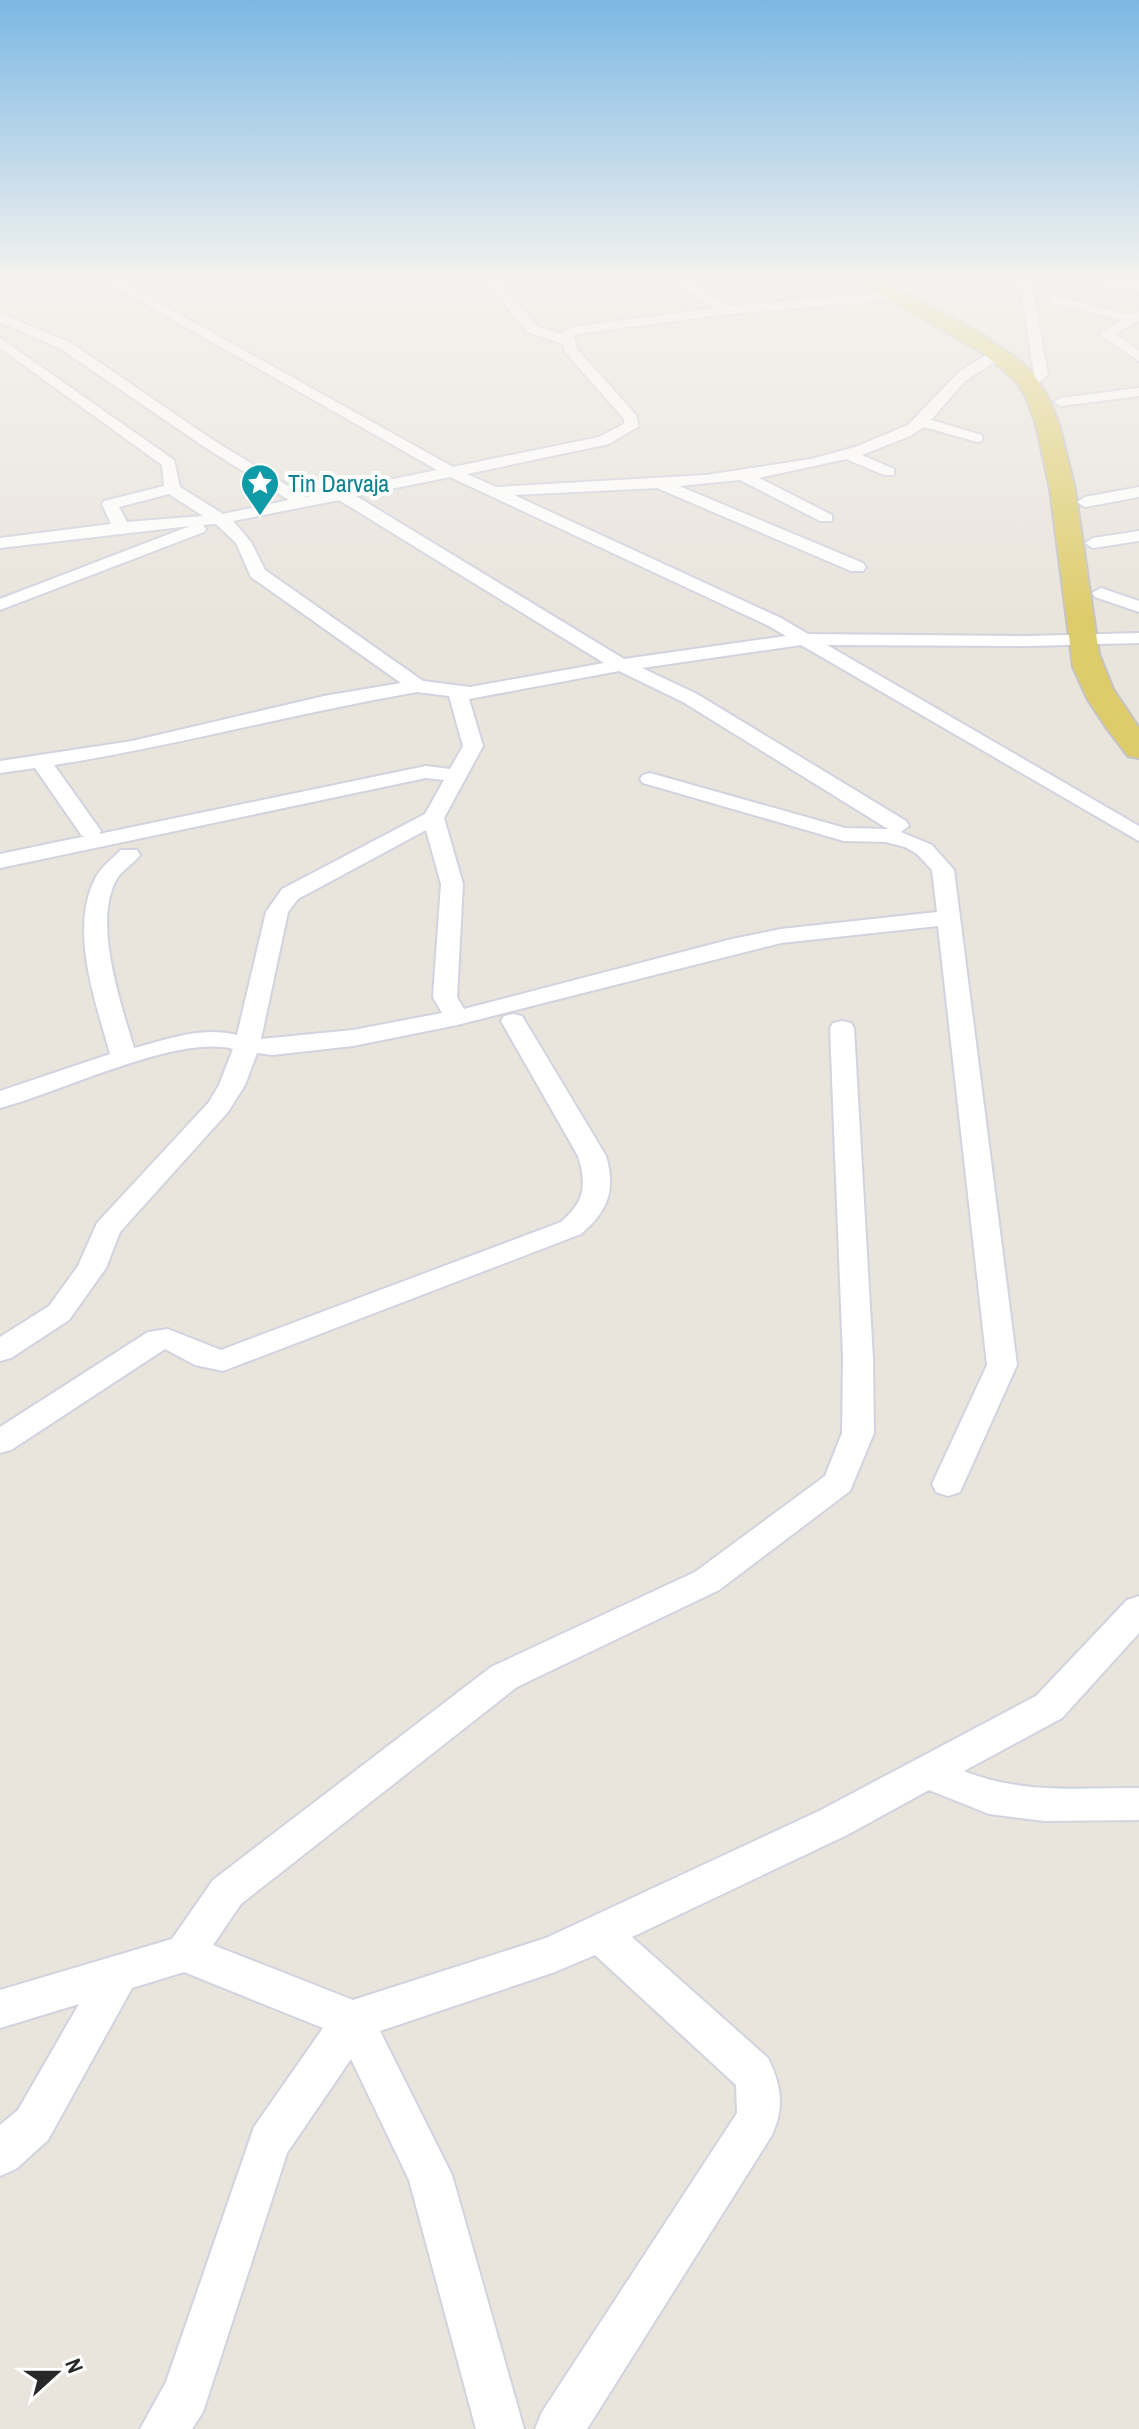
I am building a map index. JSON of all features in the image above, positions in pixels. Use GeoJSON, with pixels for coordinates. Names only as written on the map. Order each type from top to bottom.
{"type":"FeatureCollection","features":[{"type":"Feature","properties":{"kind":"main road"},"geometry":{"type":"LineString","coordinates":[[1037,392],[1050,434],[1095,638],[1139,716]]}},
{"type":"Feature","properties":{"kind":"main road"},"geometry":{"type":"LineString","coordinates":[[1050,392],[1061,402],[1073,438],[1097,572],[1095,638],[1087,666],[1115,719],[1139,749]]}},
{"type":"Feature","properties":{"kind":"street"},"geometry":{"type":"LineString","coordinates":[[70,392],[169,463],[172,489]]}},
{"type":"Feature","properties":{"kind":"street"},"geometry":{"type":"LineString","coordinates":[[134,392],[303,502]]}},
{"type":"Feature","properties":{"kind":"street"},"geometry":{"type":"LineString","coordinates":[[309,392],[449,471],[749,609],[1139,835]]}},
{"type":"Feature","properties":{"kind":"street"},"geometry":{"type":"LineString","coordinates":[[0,543],[121,527],[221,519],[604,441],[632,426],[627,410],[611,392]]}},
{"type":"Feature","properties":{"kind":"street"},"geometry":{"type":"LineString","coordinates":[[495,491],[658,482],[782,469],[846,453],[907,432],[931,415],[948,392]]}},
{"type":"Feature","properties":{"kind":"street"},"geometry":{"type":"LineString","coordinates":[[1061,402],[1136,392]]}},
{"type":"Feature","properties":{"kind":"street"},"geometry":{"type":"LineString","coordinates":[[921,422],[977,438]]}},
{"type":"Feature","properties":{"kind":"street"},"geometry":{"type":"LineString","coordinates":[[846,453],[889,472]]}},
{"type":"Feature","properties":{"kind":"street"},"geometry":{"type":"LineString","coordinates":[[739,474],[826,518]]}},
{"type":"Feature","properties":{"kind":"street"},"geometry":{"type":"LineString","coordinates":[[658,482],[857,567]]}},
{"type":"Feature","properties":{"kind":"street"},"geometry":{"type":"LineString","coordinates":[[121,527],[110,504],[172,489],[221,519],[243,538],[257,573],[417,686]]}},
{"type":"Feature","properties":{"kind":"street"},"geometry":{"type":"LineString","coordinates":[[1085,502],[1139,492]]}},
{"type":"Feature","properties":{"kind":"street"},"geometry":{"type":"LineString","coordinates":[[341,494],[621,665],[690,698],[898,826]]}},
{"type":"Feature","properties":{"kind":"street"},"geometry":{"type":"LineString","coordinates":[[0,605],[146,551],[221,519]]}},
{"type":"Feature","properties":{"kind":"street"},"geometry":{"type":"LineString","coordinates":[[1097,572],[1139,536]]}},
{"type":"Feature","properties":{"kind":"street"},"geometry":{"type":"LineString","coordinates":[[1097,572],[1139,586]]}},
{"type":"Feature","properties":{"kind":"street"},"geometry":{"type":"LineString","coordinates":[[1097,572],[1139,607]]}},
{"type":"Feature","properties":{"kind":"street"},"geometry":{"type":"LineString","coordinates":[[0,767],[132,747],[417,686],[470,693],[621,665],[804,639],[1029,641],[1139,638]]}},
{"type":"Feature","properties":{"kind":"street"},"geometry":{"type":"LineString","coordinates":[[362,696],[381,661]]}},
{"type":"Feature","properties":{"kind":"street"},"geometry":{"type":"LineString","coordinates":[[0,1351],[59,1313],[92,1268],[107,1229],[219,1106],[232,1085],[247,1045],[274,923],[282,902],[301,886],[433,818],[473,746],[457,692]]}},
{"type":"Feature","properties":{"kind":"street"},"geometry":{"type":"LineString","coordinates":[[40,760],[91,836],[107,876]]}},
{"type":"Feature","properties":{"kind":"street"},"geometry":{"type":"LineString","coordinates":[[0,861],[91,836],[426,772],[456,776]]}},
{"type":"Feature","properties":{"kind":"street"},"geometry":{"type":"LineString","coordinates":[[650,779],[844,835],[875,832],[918,844],[934,857],[943,870],[1002,1365],[948,1484]]}},
{"type":"Feature","properties":{"kind":"street"},"geometry":{"type":"LineString","coordinates":[[433,818],[452,884],[445,997],[457,1018]]}},
{"type":"Feature","properties":{"kind":"street"},"geometry":{"type":"LineString","coordinates":[[124,1058],[98,959],[99,896],[107,876],[129,855]]}},
{"type":"Feature","properties":{"kind":"street"},"geometry":{"type":"LineString","coordinates":[[0,1100],[124,1058],[211,1038],[272,1047],[353,1038],[457,1018],[781,936],[947,918]]}},
{"type":"Feature","properties":{"kind":"street"},"geometry":{"type":"LineString","coordinates":[[0,1442],[159,1339],[172,1339],[210,1361],[223,1361],[571,1228],[597,1204],[598,1172],[592,1156],[513,1021]]}},
{"type":"Feature","properties":{"kind":"street"},"geometry":{"type":"LineString","coordinates":[[0,2009],[185,1953],[227,1892],[504,1677],[707,1581],[838,1483],[858,1433],[858,1358],[842,1028]]}},
{"type":"Feature","properties":{"kind":"street"},"geometry":{"type":"LineString","coordinates":[[164,2429],[186,2395],[269,2142],[353,2020],[555,1954],[833,1823],[1049,1707],[1139,1610]]}},
{"type":"Feature","properties":{"kind":"street"},"geometry":{"type":"LineString","coordinates":[[928,1773],[989,1798],[1045,1805],[1139,1804]]}},
{"type":"Feature","properties":{"kind":"street"},"geometry":{"type":"LineString","coordinates":[[559,2429],[757,2120],[760,2107],[758,2083],[753,2072],[599,1933]]}},
{"type":"Feature","properties":{"kind":"street"},"geometry":{"type":"LineString","coordinates":[[185,1953],[353,2020],[430,2175],[500,2429]]}},
{"type":"Feature","properties":{"kind":"street"},"geometry":{"type":"LineString","coordinates":[[0,2154],[33,2125],[118,1974]]}},
{"type":"Feature","properties":{"kind":"place","name":"Tin Darvaja"},"geometry":{"type":"Point","coordinates":[260,517]}}]}
